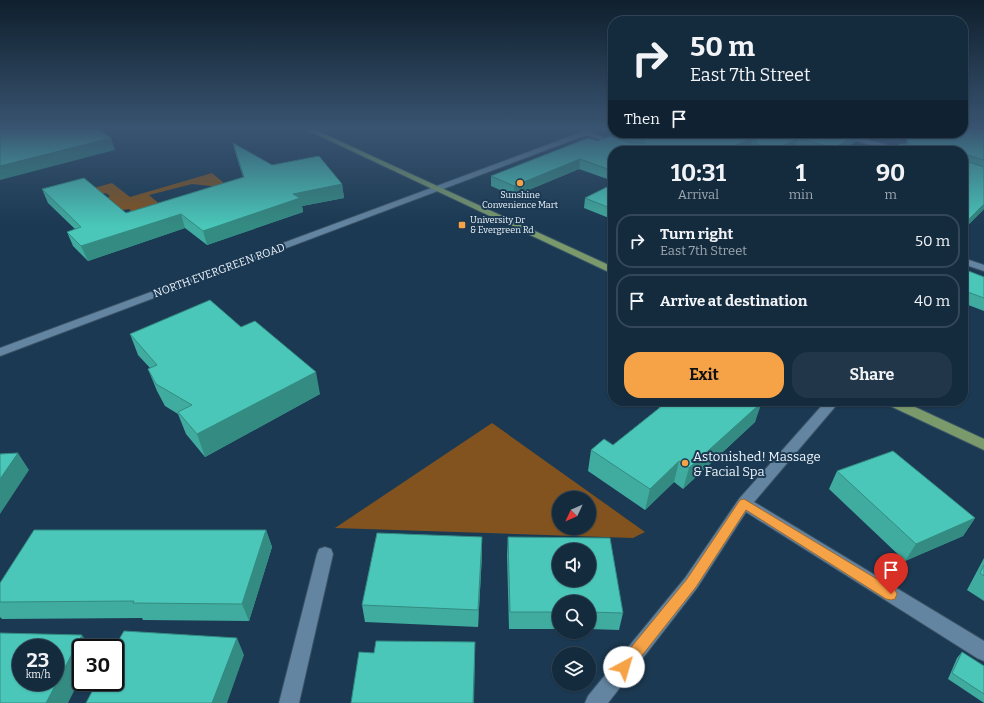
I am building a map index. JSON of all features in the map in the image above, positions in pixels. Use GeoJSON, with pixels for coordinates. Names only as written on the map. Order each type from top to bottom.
{"type":"FeatureCollection","features":[{"type":"Feature","properties":{"kind":"main road"},"geometry":{"type":"LineString","coordinates":[[377,161],[608,269]]}},
{"type":"Feature","properties":{"kind":"main road"},"geometry":{"type":"LineString","coordinates":[[902,406],[984,445]]}},
{"type":"Feature","properties":{"kind":"street","name":"NORTH EVERGREEN ROAD"},"geometry":{"type":"LineString","coordinates":[[0,352],[514,161]]}},
{"type":"Feature","properties":{"kind":"street"},"geometry":{"type":"LineString","coordinates":[[968,263],[984,268]]}},
{"type":"Feature","properties":{"kind":"street"},"geometry":{"type":"LineString","coordinates":[[595,703],[691,583],[744,503],[829,406]]}},
{"type":"Feature","properties":{"kind":"street"},"geometry":{"type":"LineString","coordinates":[[744,503],[984,652]]}},
{"type":"Feature","properties":{"kind":"street"},"geometry":{"type":"LineString","coordinates":[[289,703],[325,554]]}},
{"type":"Feature","properties":{"kind":"shaded area"},"geometry":{"type":"Polygon","coordinates":[[[212,173],[224,183],[221,187],[192,184],[149,195],[169,212],[141,221],[129,209],[117,211],[105,199],[110,196],[106,193],[98,195],[90,189],[112,183],[130,197],[212,173]]]}},
{"type":"Feature","properties":{"kind":"shaded area"},"geometry":{"type":"Polygon","coordinates":[[[492,423],[587,491],[552,491],[552,535],[596,535],[596,497],[645,532],[633,538],[335,528],[492,423]]]}},
{"type":"Feature","properties":{"kind":"building"},"geometry":{"type":"Polygon","coordinates":[[[0,161],[21,161],[0,166],[0,161]]]}},
{"type":"Feature","properties":{"kind":"building"},"geometry":{"type":"Polygon","coordinates":[[[239,161],[265,161],[272,165],[294,161],[323,161],[342,184],[293,194],[300,198],[203,231],[181,214],[81,246],[67,232],[81,227],[42,189],[84,178],[126,213],[244,177],[239,161]]]}},
{"type":"Feature","properties":{"kind":"building"},"geometry":{"type":"Polygon","coordinates":[[[530,161],[576,161],[514,186],[491,176],[530,161]]]}},
{"type":"Feature","properties":{"kind":"building"},"geometry":{"type":"Polygon","coordinates":[[[585,161],[608,161],[608,169],[585,161]]]}},
{"type":"Feature","properties":{"kind":"building"},"geometry":{"type":"Polygon","coordinates":[[[968,162],[984,167],[984,204],[968,220],[968,162]]]}},
{"type":"Feature","properties":{"kind":"building"},"geometry":{"type":"Polygon","coordinates":[[[608,186],[608,207],[585,198],[608,186]]]}},
{"type":"Feature","properties":{"kind":"building"},"geometry":{"type":"Polygon","coordinates":[[[968,271],[984,277],[984,298],[968,292],[968,271]]]}},
{"type":"Feature","properties":{"kind":"building"},"geometry":{"type":"Polygon","coordinates":[[[210,300],[241,327],[255,321],[316,372],[197,434],[178,412],[192,405],[156,384],[148,369],[157,365],[130,334],[210,300]]]}},
{"type":"Feature","properties":{"kind":"building"},"geometry":{"type":"Polygon","coordinates":[[[662,406],[758,406],[689,468],[679,461],[650,489],[591,450],[604,439],[613,445],[662,406]]]}},
{"type":"Feature","properties":{"kind":"building"},"geometry":{"type":"Polygon","coordinates":[[[893,451],[975,518],[916,544],[837,471],[893,451]]]}},
{"type":"Feature","properties":{"kind":"building"},"geometry":{"type":"Polygon","coordinates":[[[18,453],[0,479],[0,454],[18,453]]]}},
{"type":"Feature","properties":{"kind":"building"},"geometry":{"type":"Polygon","coordinates":[[[34,530],[266,530],[242,604],[133,603],[134,601],[0,602],[0,583],[34,530]]]}},
{"type":"Feature","properties":{"kind":"building"},"geometry":{"type":"Polygon","coordinates":[[[377,533],[482,537],[478,610],[362,605],[377,533]]]}},
{"type":"Feature","properties":{"kind":"building"},"geometry":{"type":"Polygon","coordinates":[[[508,537],[610,538],[623,613],[596,612],[596,595],[552,595],[552,612],[510,612],[508,537]]]}},
{"type":"Feature","properties":{"kind":"building"},"geometry":{"type":"Polygon","coordinates":[[[984,565],[984,576],[980,573],[984,565]]]}},
{"type":"Feature","properties":{"kind":"building"},"geometry":{"type":"Polygon","coordinates":[[[124,631],[237,638],[212,703],[86,703],[92,691],[124,691],[124,639],[119,639],[124,631]]]}},
{"type":"Feature","properties":{"kind":"building"},"geometry":{"type":"Polygon","coordinates":[[[0,633],[82,635],[80,639],[72,639],[72,654],[64,669],[64,639],[12,639],[12,691],[52,691],[46,703],[0,703],[0,633]]]}},
{"type":"Feature","properties":{"kind":"building"},"geometry":{"type":"Polygon","coordinates":[[[376,641],[475,642],[473,703],[351,703],[359,652],[374,653],[376,641]]]}},
{"type":"Feature","properties":{"kind":"building"},"geometry":{"type":"Polygon","coordinates":[[[962,652],[984,666],[984,694],[952,673],[962,652]]]}},
{"type":"Feature","properties":{"kind":"place","name":"Sunshine Convenience Mart"},"geometry":{"type":"Point","coordinates":[520,183]}},
{"type":"Feature","properties":{"kind":"place","name":"University Dr & Evergreen Rd"},"geometry":{"type":"Point","coordinates":[462,225]}},
{"type":"Feature","properties":{"kind":"place","name":"Astonished! Massage & Facial Spa"},"geometry":{"type":"Point","coordinates":[685,463]}},
{"type":"Feature","properties":{"kind":"route"},"geometry":{"type":"LineString","coordinates":[[624,667],[691,583],[744,503],[891,594]]}}]}
